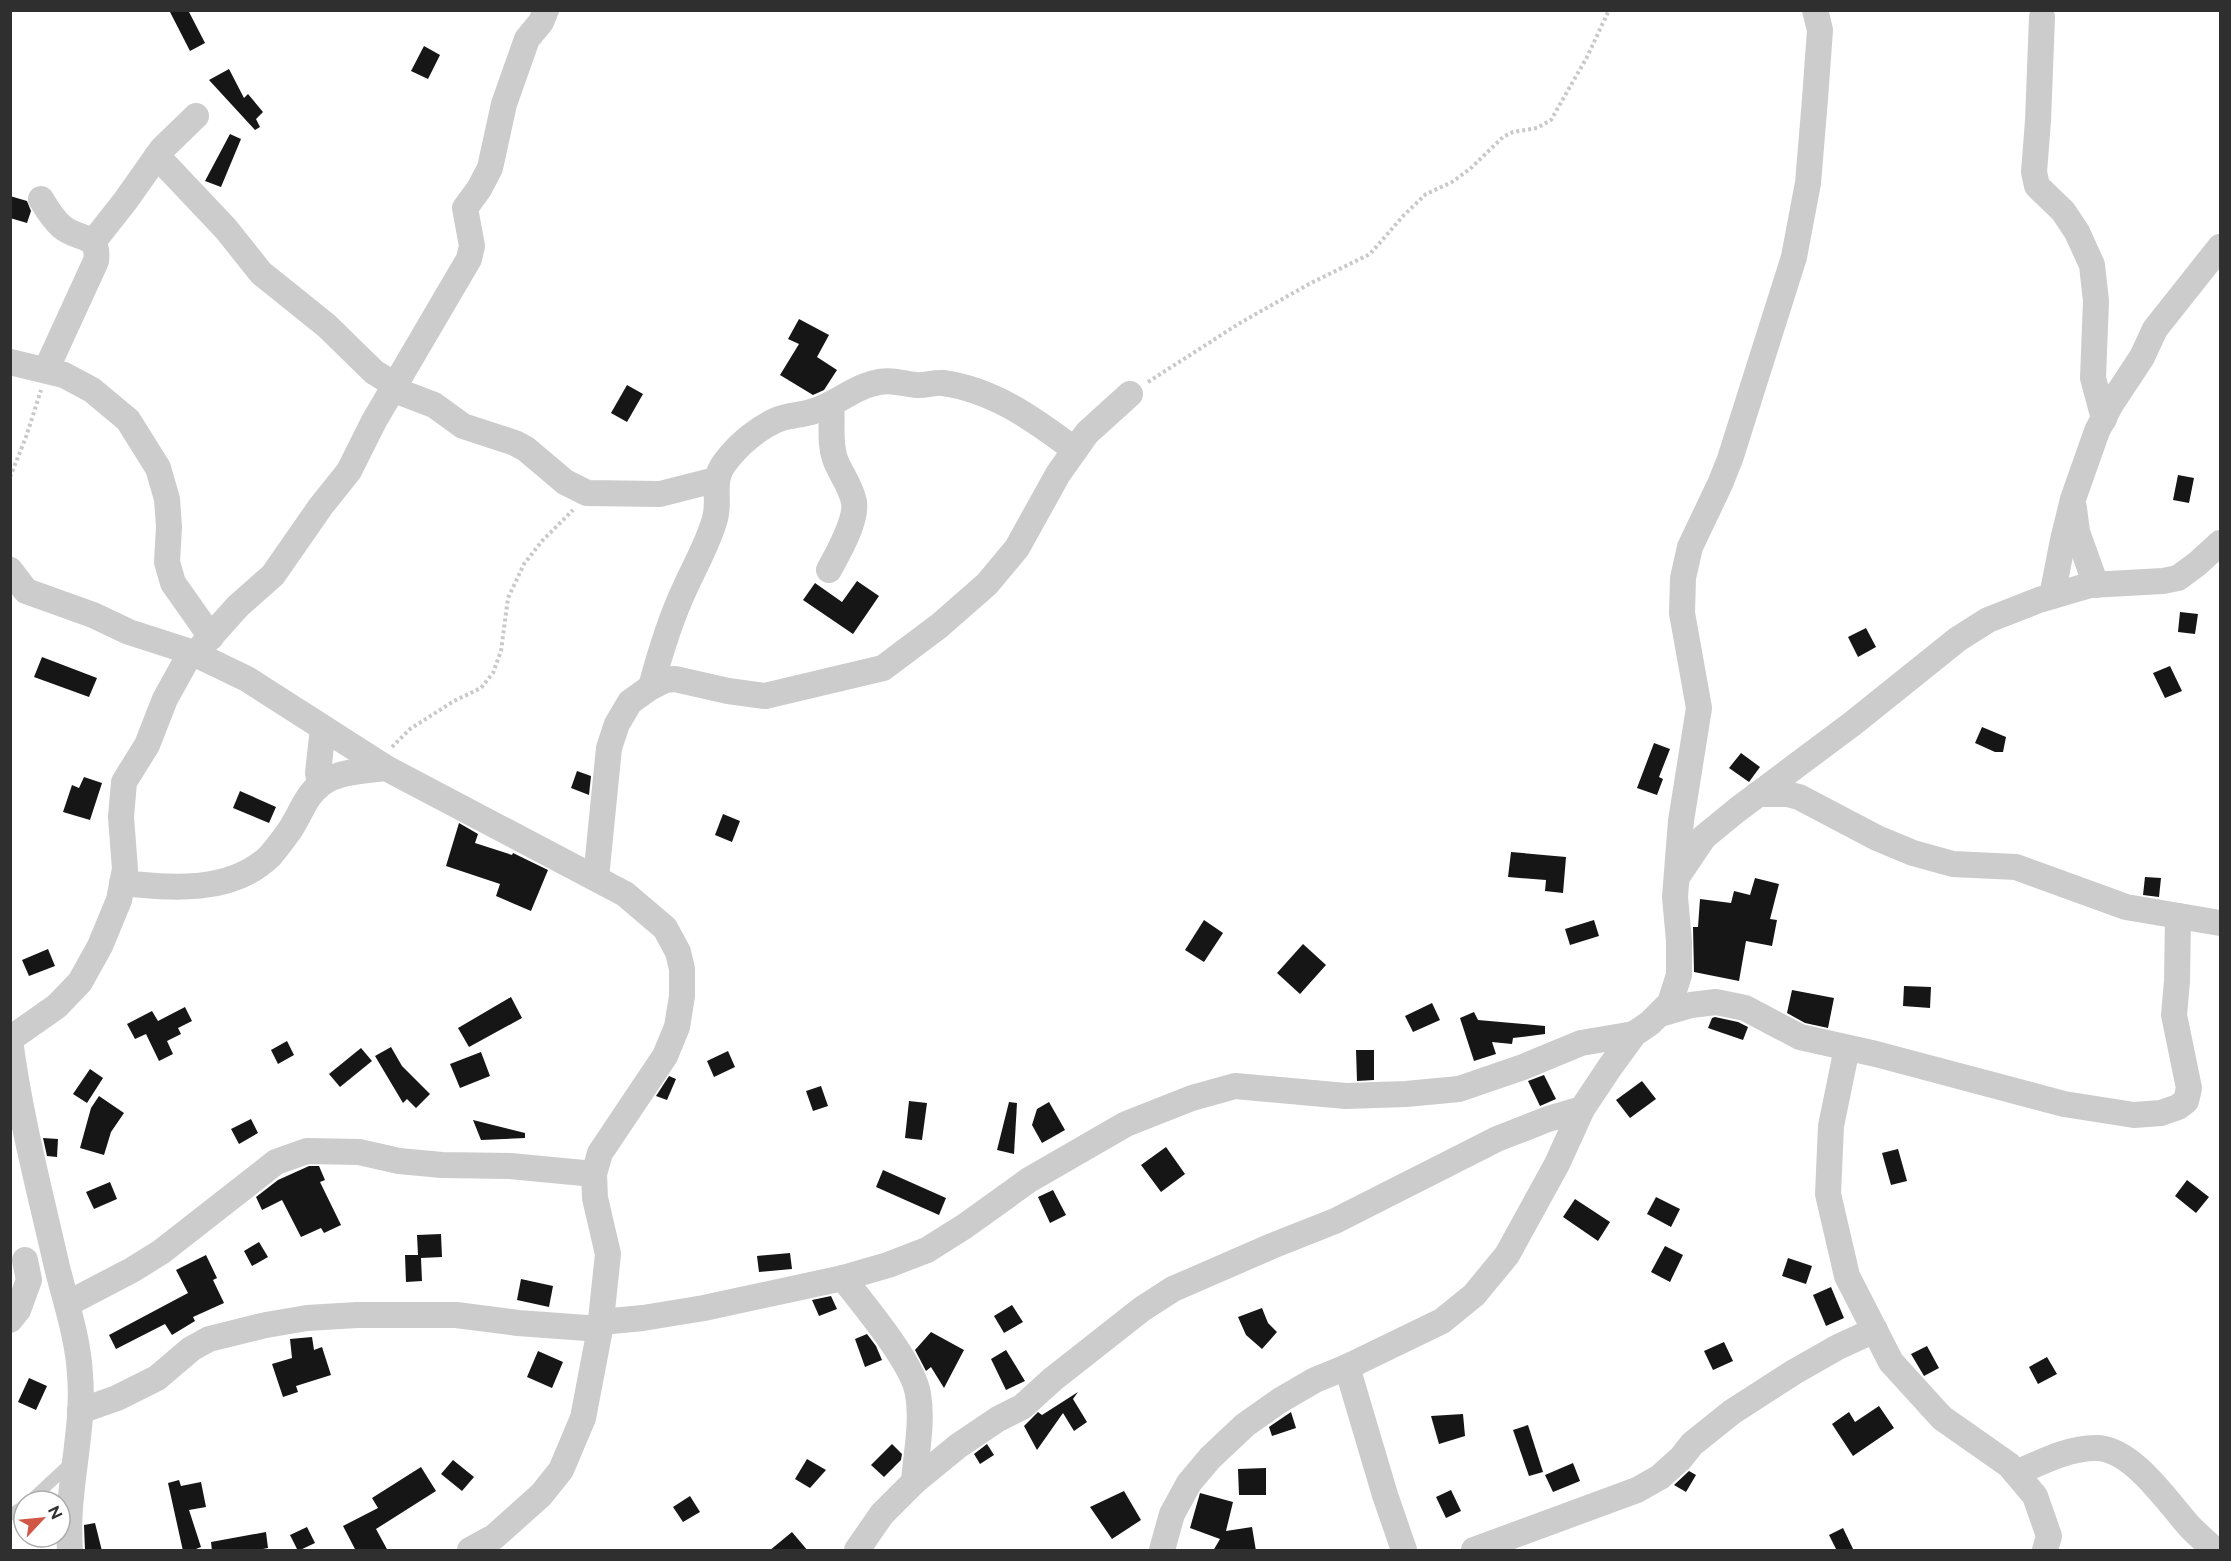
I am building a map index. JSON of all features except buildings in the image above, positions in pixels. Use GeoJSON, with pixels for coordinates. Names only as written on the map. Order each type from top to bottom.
{"type":"FeatureCollection","features":[{"type":"Feature","properties":{"kind":"street"},"geometry":{"type":"LineString","coordinates":[[70,1551],[69,1504],[80,1411],[80,1373],[76,1339],[35,1172],[10,1040],[57,1006],[80,982],[100,946],[119,900],[125,869],[121,817],[124,783],[147,745],[165,699],[199,648],[238,606],[273,575],[321,506],[349,471],[394,387],[469,259],[472,246],[465,208],[479,189],[490,168],[504,104],[521,55],[527,39],[542,22],[546,10]]}},
{"type":"Feature","properties":{"kind":"street"},"geometry":{"type":"LineString","coordinates":[[1162,1551],[1172,1514],[1189,1483],[1210,1458],[1245,1425],[1279,1401],[1315,1380],[1442,1321],[1474,1295],[1507,1255],[1557,1164],[1582,1109],[1634,1034],[1670,1003],[1679,975],[1675,897],[1681,821],[1699,708],[1682,613],[1683,578],[1690,547],[1730,459],[1794,257],[1808,183],[1820,30],[1815,10]]}},
{"type":"Feature","properties":{"kind":"street"},"geometry":{"type":"LineString","coordinates":[[2042,16],[2034,172],[2037,186],[2062,212],[2077,232],[2092,265],[2096,301],[2093,378],[2104,419]]}},
{"type":"Feature","properties":{"kind":"street"},"geometry":{"type":"LineString","coordinates":[[93,242],[157,156],[196,116]]}},
{"type":"Feature","properties":{"kind":"street"},"geometry":{"type":"LineString","coordinates":[[157,156],[226,230],[261,273],[290,294],[374,372],[394,387],[434,405],[463,426],[515,443],[526,449],[565,482],[587,493],[660,494],[716,480]]}},
{"type":"Feature","properties":{"kind":"street"},"geometry":{"type":"LineString","coordinates":[[41,199],[51,216],[61,226],[70,233],[83,236],[93,242],[97,250],[96,261],[46,370]]}},
{"type":"Feature","properties":{"kind":"street"},"geometry":{"type":"LineString","coordinates":[[2052,596],[2073,501],[2097,431],[2142,357],[2155,329],[2220,248]]}},
{"type":"Feature","properties":{"kind":"street"},"geometry":{"type":"LineString","coordinates":[[10,362],[64,375],[92,390],[128,420],[158,468],[167,499],[169,527],[167,562],[199,648]]}},
{"type":"Feature","properties":{"kind":"street"},"geometry":{"type":"LineString","coordinates":[[651,687],[661,649],[685,589],[706,546],[716,516],[716,480],[724,462],[761,429],[779,419],[815,411],[868,384],[894,380],[917,385],[941,383],[1002,400],[1040,423],[1075,450]]}},
{"type":"Feature","properties":{"kind":"street"},"geometry":{"type":"LineString","coordinates":[[596,878],[609,748],[617,724],[630,702],[665,680],[675,679],[728,691],[765,696],[883,668],[939,626],[987,584],[1017,548],[1058,474],[1087,433],[1130,394]]}},
{"type":"Feature","properties":{"kind":"street"},"geometry":{"type":"LineString","coordinates":[[829,570],[854,515],[854,502],[850,490],[835,458],[832,443],[831,404]]}},
{"type":"Feature","properties":{"kind":"street"},"geometry":{"type":"LineString","coordinates":[[2073,501],[2077,532],[2096,585]]}},
{"type":"Feature","properties":{"kind":"street"},"geometry":{"type":"LineString","coordinates":[[1677,878],[1704,837],[1852,724],[1958,639],[1988,620],[2052,596],[2096,585],[2178,578],[2220,543]]}},
{"type":"Feature","properties":{"kind":"street"},"geometry":{"type":"LineString","coordinates":[[10,570],[26,591],[93,615],[129,632],[199,648],[383,766],[626,894],[665,927],[678,952],[682,969],[682,996],[677,1027],[665,1056],[600,1153],[594,1174],[595,1198],[608,1254],[600,1325],[583,1419],[561,1470],[541,1495],[494,1537],[470,1551]]}},
{"type":"Feature","properties":{"kind":"street"},"geometry":{"type":"LineString","coordinates":[[320,784],[318,773],[323,728]]}},
{"type":"Feature","properties":{"kind":"street"},"geometry":{"type":"LineString","coordinates":[[122,883],[160,887],[199,887],[243,874],[270,856],[320,784],[334,777],[383,766]]}},
{"type":"Feature","properties":{"kind":"street"},"geometry":{"type":"LineString","coordinates":[[1758,794],[1787,794],[1799,797],[1877,838],[1913,853],[1953,864],[2016,867],[2126,907],[2220,923]]}},
{"type":"Feature","properties":{"kind":"street"},"geometry":{"type":"LineString","coordinates":[[1659,1014],[1691,1005],[1716,1002],[1745,1008],[1800,1037],[2064,1104],[2134,1115],[2161,1113],[2178,1107],[2186,1101],[2189,1088],[2174,1015],[2178,916]]}},
{"type":"Feature","properties":{"kind":"street"},"geometry":{"type":"LineString","coordinates":[[80,1411],[117,1398],[157,1378],[191,1349],[209,1339],[266,1325],[307,1318],[357,1315],[456,1315],[518,1323],[600,1325],[704,1308],[843,1278],[888,1265],[927,1250],[966,1226],[1029,1180],[1126,1124],[1192,1098],[1235,1086],[1346,1096],[1459,1089],[1523,1067],[1581,1043],[1634,1034]]}},
{"type":"Feature","properties":{"kind":"street"},"geometry":{"type":"LineString","coordinates":[[1847,1048],[1831,1126],[1828,1194],[1847,1276],[1891,1362],[1942,1418],[2009,1465],[2035,1496],[2049,1536],[2045,1551]]}},
{"type":"Feature","properties":{"kind":"street"},"geometry":{"type":"LineString","coordinates":[[857,1551],[882,1514],[914,1482],[958,1446],[998,1419],[1022,1407],[1053,1379],[1142,1309],[1173,1289],[1335,1221],[1497,1139],[1548,1119],[1582,1109]]}},
{"type":"Feature","properties":{"kind":"street"},"geometry":{"type":"LineString","coordinates":[[67,1304],[161,1252],[276,1162],[307,1151],[359,1152],[399,1161],[442,1165],[510,1166],[594,1174]]}},
{"type":"Feature","properties":{"kind":"street"},"geometry":{"type":"LineString","coordinates":[[18,1257],[59,1275]]}},
{"type":"Feature","properties":{"kind":"street"},"geometry":{"type":"LineString","coordinates":[[10,1320],[18,1310],[29,1280],[18,1257]]}},
{"type":"Feature","properties":{"kind":"street"},"geometry":{"type":"LineString","coordinates":[[843,1278],[906,1365],[918,1392],[920,1422],[914,1482]]}},
{"type":"Feature","properties":{"kind":"street"},"geometry":{"type":"LineString","coordinates":[[1474,1551],[1637,1490],[1660,1478],[1692,1444],[1732,1413],[1794,1372],[1838,1347],[1875,1330]]}},
{"type":"Feature","properties":{"kind":"street"},"geometry":{"type":"LineString","coordinates":[[1347,1367],[1404,1551]]}},
{"type":"Feature","properties":{"kind":"street"},"geometry":{"type":"LineString","coordinates":[[2016,1473],[2079,1451],[2096,1448],[2118,1454],[2142,1472],[2193,1531],[2215,1551]]}},
{"type":"Feature","properties":{"kind":"lane"},"geometry":{"type":"LineString","coordinates":[[43,1489],[75,1459]]}},
{"type":"Feature","properties":{"kind":"path"},"geometry":{"type":"LineString","coordinates":[[1130,394],[1250,318],[1326,274],[1370,254],[1426,194],[1452,182],[1470,169],[1503,137],[1513,132],[1537,128],[1551,120],[1587,57],[1609,10]]}},
{"type":"Feature","properties":{"kind":"path"},"geometry":{"type":"LineString","coordinates":[[10,477],[26,437],[46,370]]}},
{"type":"Feature","properties":{"kind":"path"},"geometry":{"type":"LineString","coordinates":[[383,766],[393,745],[410,729],[481,688],[493,673],[501,651],[508,598],[524,564],[542,541],[564,521],[587,493]]}}]}
